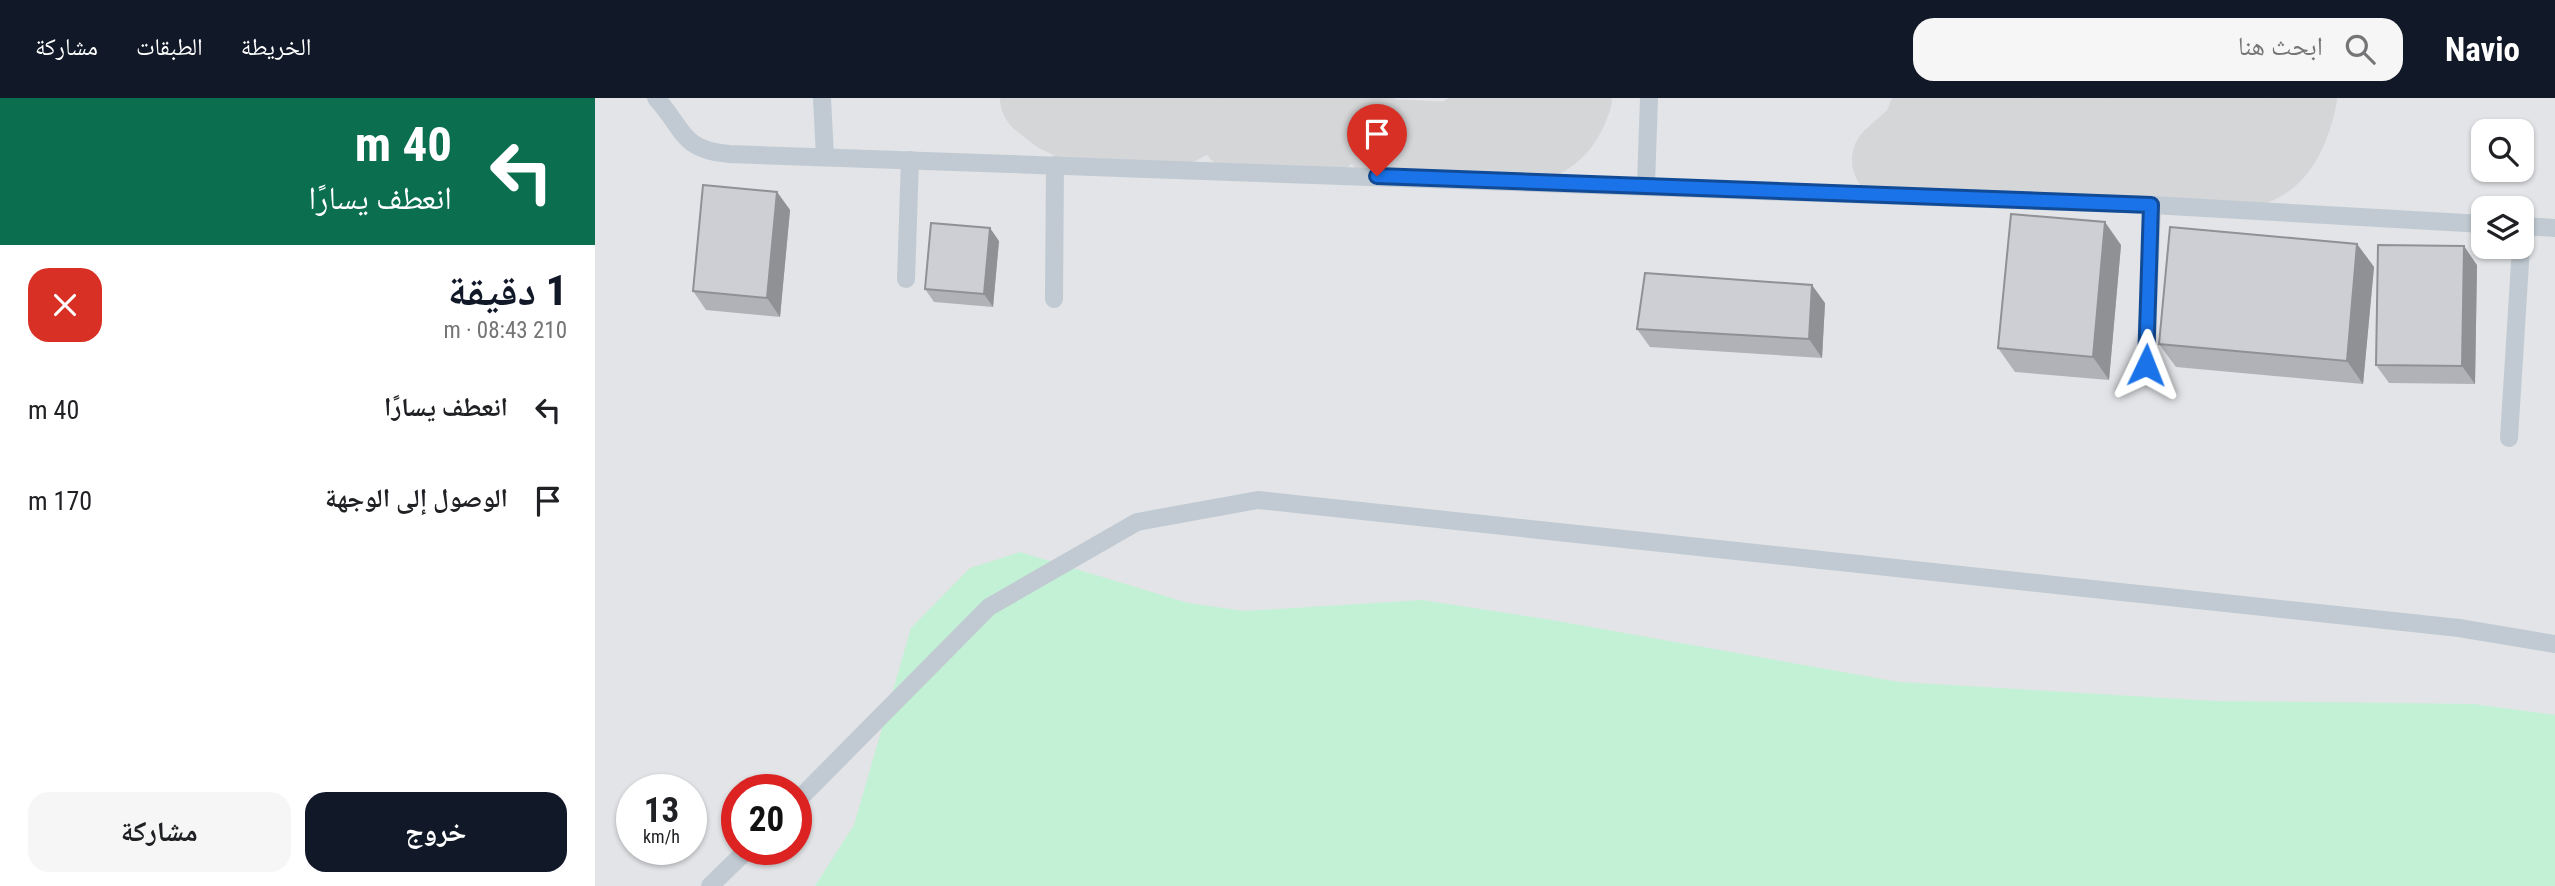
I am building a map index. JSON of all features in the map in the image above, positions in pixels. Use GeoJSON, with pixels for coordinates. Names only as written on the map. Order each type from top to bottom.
{"type":"FeatureCollection","features":[{"type":"Feature","properties":{"kind":"lane"},"geometry":{"type":"LineString","coordinates":[[656,98],[682,137],[695,147],[729,154],[2151,205],[2471,223]]}},
{"type":"Feature","properties":{"kind":"lane"},"geometry":{"type":"LineString","coordinates":[[822,98],[825,157]]}},
{"type":"Feature","properties":{"kind":"lane"},"geometry":{"type":"LineString","coordinates":[[1646,185],[1649,98]]}},
{"type":"Feature","properties":{"kind":"lane"},"geometry":{"type":"LineString","coordinates":[[906,279],[910,160]]}},
{"type":"Feature","properties":{"kind":"lane"},"geometry":{"type":"LineString","coordinates":[[1054,299],[1055,165]]}},
{"type":"Feature","properties":{"kind":"lane"},"geometry":{"type":"LineString","coordinates":[[2146,365],[2151,205]]}},
{"type":"Feature","properties":{"kind":"lane"},"geometry":{"type":"LineString","coordinates":[[2534,227],[2555,228]]}},
{"type":"Feature","properties":{"kind":"lane"},"geometry":{"type":"LineString","coordinates":[[2509,438],[2520,259]]}},
{"type":"Feature","properties":{"kind":"lane"},"geometry":{"type":"LineString","coordinates":[[812,786],[989,607],[1136,522],[1258,499],[2459,628],[2555,644]]}},
{"type":"Feature","properties":{"kind":"lane"},"geometry":{"type":"LineString","coordinates":[[710,886],[732,865]]}},
{"type":"Feature","properties":{"kind":"shaded area"},"geometry":{"type":"Polygon","coordinates":[[[595,98],[2555,98],[2555,886],[595,886],[595,98]]]}},
{"type":"Feature","properties":{"kind":"green space"},"geometry":{"type":"Polygon","coordinates":[[[1020,552],[1188,603],[1244,611],[1422,600],[1546,619],[1899,682],[2215,701],[2473,704],[2555,715],[2555,886],[815,886],[854,825],[911,628],[970,568],[1020,552]]]}},
{"type":"Feature","properties":{"kind":"building"},"geometry":{"type":"Polygon","coordinates":[[[703,185],[777,192],[767,298],[693,291],[703,185]]]}},
{"type":"Feature","properties":{"kind":"building"},"geometry":{"type":"Polygon","coordinates":[[[2011,214],[2105,222],[2093,357],[1998,348],[2011,214]]]}},
{"type":"Feature","properties":{"kind":"building"},"geometry":{"type":"Polygon","coordinates":[[[931,223],[990,228],[984,294],[925,289],[931,223]]]}},
{"type":"Feature","properties":{"kind":"building"},"geometry":{"type":"Polygon","coordinates":[[[2170,227],[2357,244],[2347,361],[2159,344],[2170,227]]]}},
{"type":"Feature","properties":{"kind":"building"},"geometry":{"type":"Polygon","coordinates":[[[2378,245],[2464,246],[2462,366],[2376,365],[2378,245]]]}},
{"type":"Feature","properties":{"kind":"building"},"geometry":{"type":"Polygon","coordinates":[[[1645,273],[1812,285],[1809,339],[1637,329],[1645,273]]]}},
{"type":"Feature","properties":{"kind":"taxiway"},"geometry":{"type":"LineString","coordinates":[[1041,98],[1060,113],[1092,127],[1120,131],[1165,131],[1205,109],[1209,98]]}},
{"type":"Feature","properties":{"kind":"taxiway"},"geometry":{"type":"LineString","coordinates":[[1241,132],[1319,137],[1345,119],[1354,98]]}},
{"type":"Feature","properties":{"kind":"taxiway"},"geometry":{"type":"LineString","coordinates":[[1452,143],[1506,146],[1538,139],[1551,130],[1562,117],[1571,98]]}},
{"type":"Feature","properties":{"kind":"taxiway"},"geometry":{"type":"LineString","coordinates":[[1893,160],[1922,134],[1936,98]]}},
{"type":"Feature","properties":{"kind":"taxiway"},"geometry":{"type":"LineString","coordinates":[[1970,160],[1994,134],[2008,98]]}},
{"type":"Feature","properties":{"kind":"taxiway"},"geometry":{"type":"LineString","coordinates":[[2037,161],[2052,149],[2063,134],[2072,117],[2076,98]]}},
{"type":"Feature","properties":{"kind":"taxiway"},"geometry":{"type":"LineString","coordinates":[[2103,161],[2134,136],[2151,98]]}},
{"type":"Feature","properties":{"kind":"taxiway"},"geometry":{"type":"LineString","coordinates":[[2180,167],[2211,138],[2220,120],[2224,98]]}},
{"type":"Feature","properties":{"kind":"taxiway"},"geometry":{"type":"LineString","coordinates":[[1893,160],[2101,161],[2228,169],[2246,166],[2268,156],[2280,142],[2296,98]]}},
{"type":"Feature","properties":{"kind":"taxiway"},"geometry":{"type":"LineString","coordinates":[[1385,140],[1452,143],[1474,131],[1495,110]]}},
{"type":"Feature","properties":{"kind":"route"},"geometry":{"type":"LineString","coordinates":[[1377,176],[2151,205],[2146,365]]}}]}
